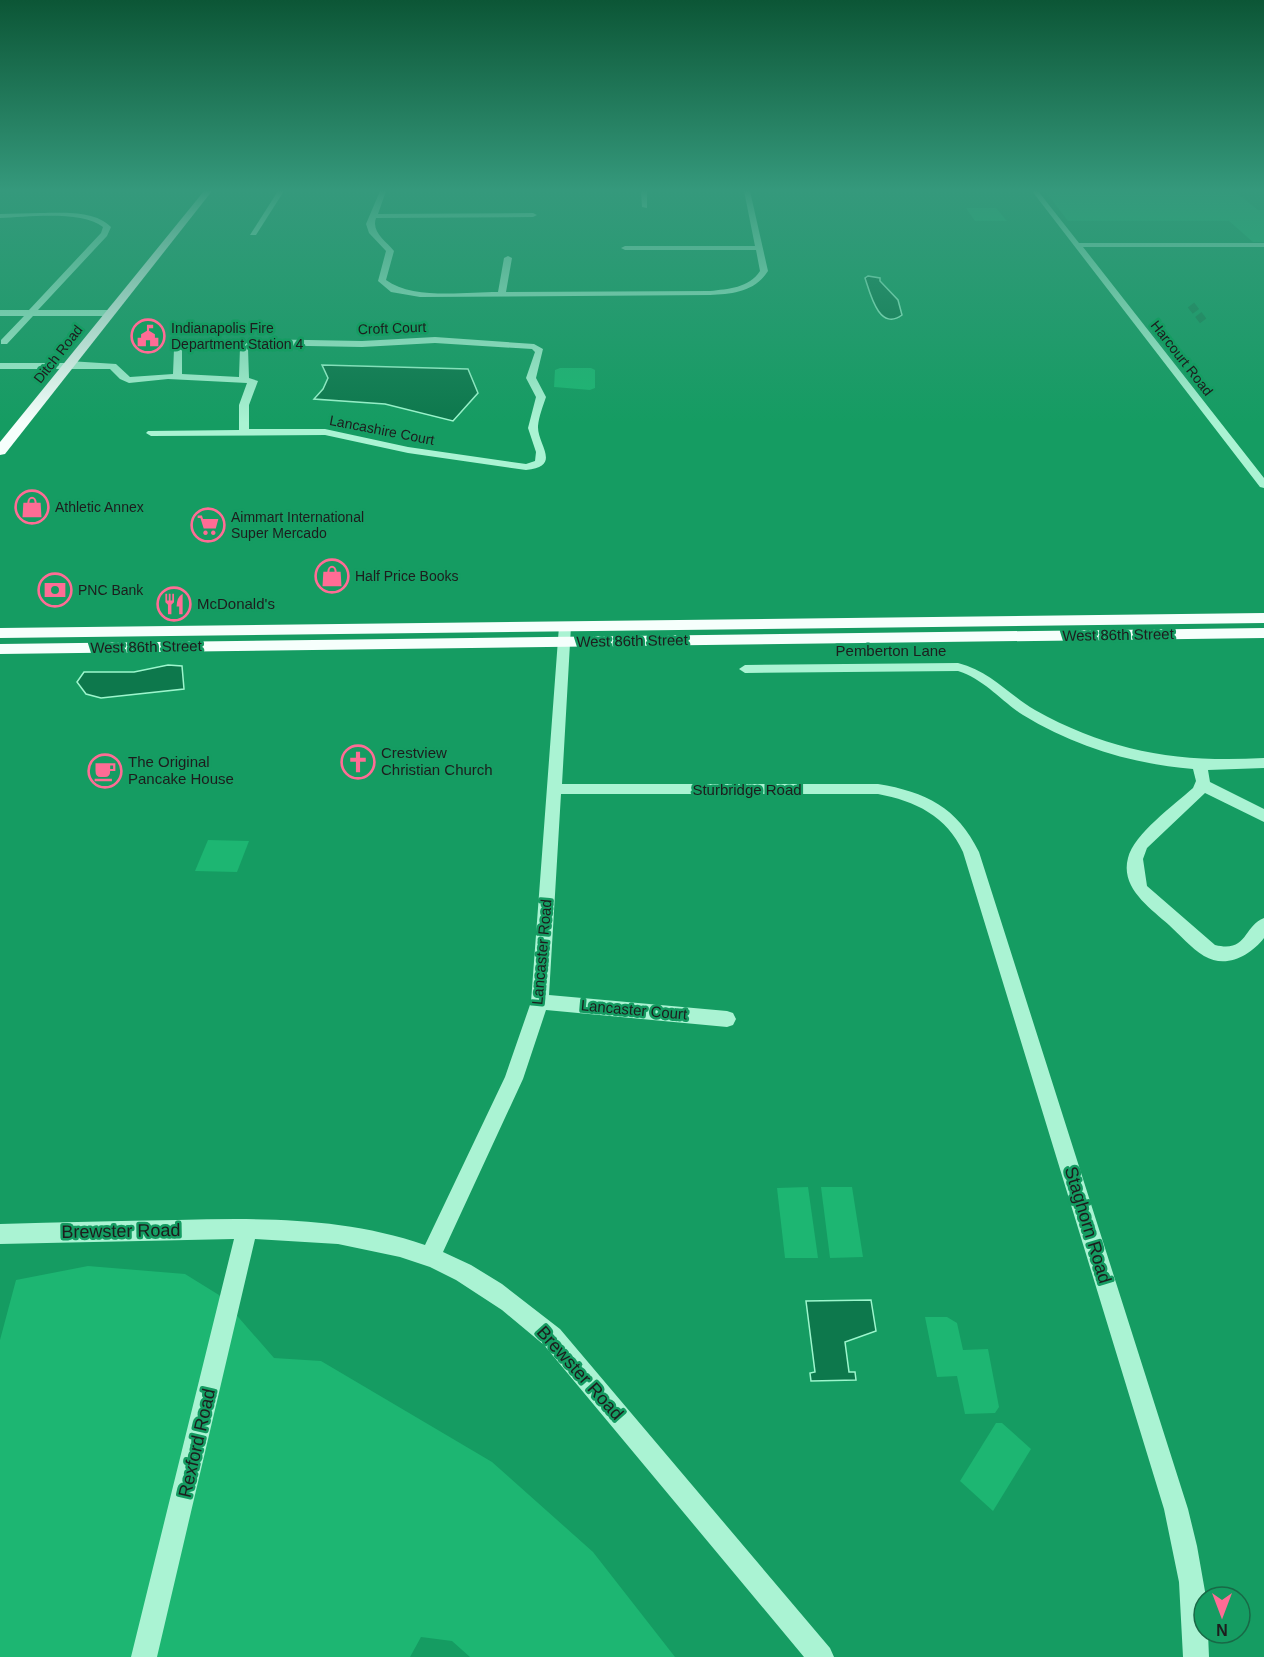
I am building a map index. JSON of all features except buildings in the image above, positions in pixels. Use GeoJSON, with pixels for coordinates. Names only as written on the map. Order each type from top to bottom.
{"type":"FeatureCollection","features":[{"type":"Feature","properties":{"kind":"main road","name":"Ditch Road"},"geometry":{"type":"LineString","coordinates":[[0,451],[146,268]]}},
{"type":"Feature","properties":{"kind":"main road","name":"West 86th Street"},"geometry":{"type":"LineString","coordinates":[[0,649],[1264,618]]}},
{"type":"Feature","properties":{"kind":"main road","name":"West 86th Street"},"geometry":{"type":"LineString","coordinates":[[0,633],[1264,633]]}},
{"type":"Feature","properties":{"kind":"street"},"geometry":{"type":"LineString","coordinates":[[4,342],[72,268]]}},
{"type":"Feature","properties":{"kind":"street"},"geometry":{"type":"LineString","coordinates":[[386,268],[382,280],[392,289],[420,295],[727,291],[750,285],[762,276],[764,268]]}},
{"type":"Feature","properties":{"kind":"street"},"geometry":{"type":"LineString","coordinates":[[502,294],[506,268]]}},
{"type":"Feature","properties":{"kind":"street","name":"Harcourt Road"},"geometry":{"type":"LineString","coordinates":[[1096,268],[1264,485]]}},
{"type":"Feature","properties":{"kind":"street"},"geometry":{"type":"LineString","coordinates":[[0,313],[110,313]]}},
{"type":"Feature","properties":{"kind":"street","name":"Croft Court"},"geometry":{"type":"LineString","coordinates":[[249,381],[244,347],[246,344],[293,341],[362,344],[435,340],[538,348],[540,351],[531,378],[541,398],[533,425],[541,454],[540,463],[535,466]]}},
{"type":"Feature","properties":{"kind":"street"},"geometry":{"type":"LineString","coordinates":[[177,378],[178,349]]}},
{"type":"Feature","properties":{"kind":"street"},"geometry":{"type":"LineString","coordinates":[[0,366],[67,366],[97,370],[106,373],[116,384],[131,386],[177,378],[249,381],[244,405],[244,430]]}},
{"type":"Feature","properties":{"kind":"street","name":"Lancashire Court"},"geometry":{"type":"LineString","coordinates":[[151,433],[244,430],[326,432],[408,450],[526,467],[535,466]]}},
{"type":"Feature","properties":{"kind":"street","name":"Lancaster Road"},"geometry":{"type":"LineString","coordinates":[[430,1256],[514,1079],[540,1002],[564,634]]}},
{"type":"Feature","properties":{"kind":"street","name":"Pemberton Lane"},"geometry":{"type":"LineString","coordinates":[[745,669],[952,666],[967,669],[981,676],[1027,711],[1077,737],[1140,757],[1200,766],[1264,763]]}},
{"type":"Feature","properties":{"kind":"street"},"geometry":{"type":"LineString","coordinates":[[1200,766],[1202,785],[1196,796],[1141,845],[1135,864],[1140,889],[1210,951],[1217,954],[1243,951],[1251,945],[1264,925]]}},
{"type":"Feature","properties":{"kind":"street"},"geometry":{"type":"LineString","coordinates":[[1202,785],[1264,816]]}},
{"type":"Feature","properties":{"kind":"street","name":"Sturbridge Road"},"geometry":{"type":"LineString","coordinates":[[554,789],[878,789],[905,794],[936,808]]}},
{"type":"Feature","properties":{"kind":"street","name":"Staghorn Road"},"geometry":{"type":"LineString","coordinates":[[936,808],[958,828],[971,852],[1173,1497],[1190,1562],[1195,1602],[1196,1657]]}},
{"type":"Feature","properties":{"kind":"street","name":"Lancaster Court"},"geometry":{"type":"LineString","coordinates":[[540,1002],[727,1019]]}},
{"type":"Feature","properties":{"kind":"street","name":"Brewster Road"},"geometry":{"type":"LineString","coordinates":[[0,1234],[247,1228],[296,1229],[342,1234],[430,1256],[454,1267],[494,1292],[552,1337],[821,1657]]}},
{"type":"Feature","properties":{"kind":"street","name":"Rexford Road"},"geometry":{"type":"LineString","coordinates":[[144,1657],[247,1228]]}},
{"type":"Feature","properties":{"kind":"shaded area"},"geometry":{"type":"Polygon","coordinates":[[[868,276],[880,278],[880,281],[898,300],[902,315],[894,319],[882,315],[870,292],[865,278],[868,276]]]}},
{"type":"Feature","properties":{"kind":"shaded area"},"geometry":{"type":"Polygon","coordinates":[[[322,365],[468,369],[478,393],[453,421],[385,404],[314,399],[323,389],[328,378],[322,365]]]}},
{"type":"Feature","properties":{"kind":"shaded area"},"geometry":{"type":"Polygon","coordinates":[[[560,368],[595,370],[595,388],[590,390],[554,387],[555,370],[560,368]]]}},
{"type":"Feature","properties":{"kind":"shaded area"},"geometry":{"type":"Polygon","coordinates":[[[168,665],[182,666],[184,689],[101,698],[86,694],[77,682],[84,672],[134,672],[168,665]]]}},
{"type":"Feature","properties":{"kind":"shaded area"},"geometry":{"type":"Polygon","coordinates":[[[208,840],[249,841],[237,872],[195,871],[208,840]]]}},
{"type":"Feature","properties":{"kind":"shaded area"},"geometry":{"type":"Polygon","coordinates":[[[808,1187],[818,1258],[785,1258],[777,1188],[808,1187]]]}},
{"type":"Feature","properties":{"kind":"shaded area"},"geometry":{"type":"Polygon","coordinates":[[[821,1187],[852,1187],[863,1257],[830,1258],[821,1187]]]}},
{"type":"Feature","properties":{"kind":"shaded area"},"geometry":{"type":"Polygon","coordinates":[[[88,1266],[185,1274],[219,1295],[274,1358],[321,1361],[492,1462],[593,1552],[675,1657],[470,1657],[452,1641],[421,1637],[410,1657],[0,1657],[0,1340],[16,1280],[88,1266]]]}},
{"type":"Feature","properties":{"kind":"shaded area"},"geometry":{"type":"Polygon","coordinates":[[[871,1300],[876,1331],[845,1342],[849,1372],[855,1372],[856,1380],[811,1381],[810,1373],[815,1372],[806,1301],[871,1300]]]}},
{"type":"Feature","properties":{"kind":"shaded area"},"geometry":{"type":"Polygon","coordinates":[[[925,1317],[947,1317],[957,1323],[963,1350],[988,1349],[999,1407],[995,1413],[965,1414],[957,1376],[937,1377],[925,1317]]]}},
{"type":"Feature","properties":{"kind":"shaded area"},"geometry":{"type":"Polygon","coordinates":[[[996,1423],[1002,1423],[1031,1449],[993,1511],[960,1481],[996,1423]]]}},
{"type":"Feature","properties":{"kind":"tunnel"},"geometry":{"type":"LineString","coordinates":[[1191,305],[1204,322]]}},
{"type":"Feature","properties":{"kind":"place","name":"Indianapolis Fire Department Station 4"},"geometry":{"type":"Point","coordinates":[148,336]}},
{"type":"Feature","properties":{"kind":"place","name":"Athletic Annex"},"geometry":{"type":"Point","coordinates":[32,507]}},
{"type":"Feature","properties":{"kind":"place","name":"Aimmart International Super Mercado"},"geometry":{"type":"Point","coordinates":[208,525]}},
{"type":"Feature","properties":{"kind":"place","name":"Half Price Books"},"geometry":{"type":"Point","coordinates":[332,576]}},
{"type":"Feature","properties":{"kind":"place","name":"PNC Bank"},"geometry":{"type":"Point","coordinates":[55,590]}},
{"type":"Feature","properties":{"kind":"place","name":"McDonald's"},"geometry":{"type":"Point","coordinates":[174,604]}},
{"type":"Feature","properties":{"kind":"place","name":"Crestview Christian Church"},"geometry":{"type":"Point","coordinates":[358,762]}},
{"type":"Feature","properties":{"kind":"place","name":"The Original Pancake House"},"geometry":{"type":"Point","coordinates":[105,771]}}]}
